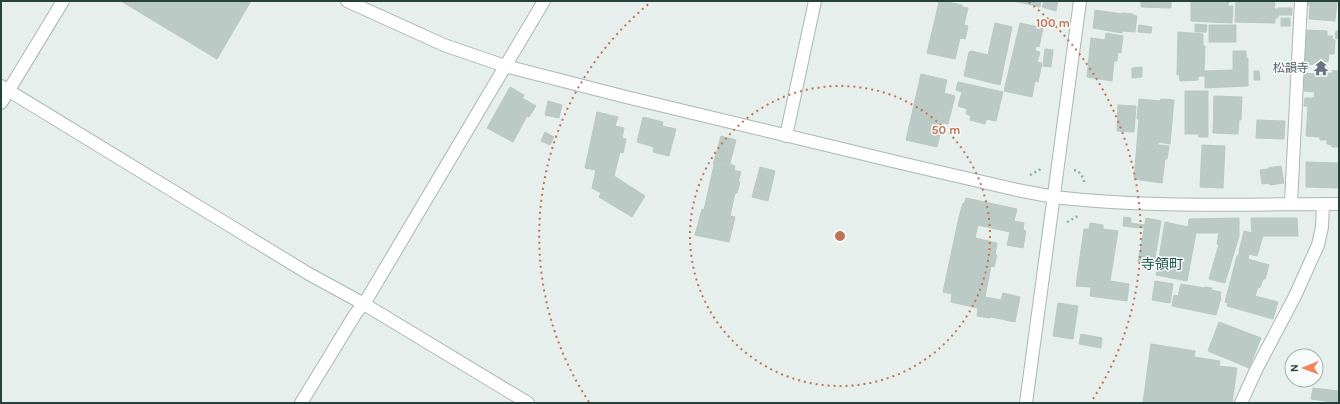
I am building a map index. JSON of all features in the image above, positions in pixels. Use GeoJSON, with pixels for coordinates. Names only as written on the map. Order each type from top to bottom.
{"type":"FeatureCollection","features":[{"type":"Feature","properties":{"kind":"street"},"geometry":{"type":"LineString","coordinates":[[1,103],[5,88],[63,1]]}},
{"type":"Feature","properties":{"kind":"street"},"geometry":{"type":"LineString","coordinates":[[347,1],[444,45],[505,66],[786,136],[1017,190],[1082,200],[1170,204],[1339,204]]}},
{"type":"Feature","properties":{"kind":"street"},"geometry":{"type":"LineString","coordinates":[[301,403],[356,313],[364,304],[544,1]]}},
{"type":"Feature","properties":{"kind":"street"},"geometry":{"type":"LineString","coordinates":[[786,136],[815,1]]}},
{"type":"Feature","properties":{"kind":"street"},"geometry":{"type":"LineString","coordinates":[[1026,403],[1080,1]]}},
{"type":"Feature","properties":{"kind":"street"},"geometry":{"type":"LineString","coordinates":[[1291,203],[1301,1]]}},
{"type":"Feature","properties":{"kind":"street"},"geometry":{"type":"LineString","coordinates":[[5,88],[309,274],[364,304],[528,403]]}},
{"type":"Feature","properties":{"kind":"street"},"geometry":{"type":"LineString","coordinates":[[1241,403],[1256,370],[1295,296],[1318,245],[1322,226],[1323,204]]}},
{"type":"Feature","properties":{"kind":"building"},"geometry":{"type":"Polygon","coordinates":[[[121,1],[251,1],[217,59],[121,1]]]}},
{"type":"Feature","properties":{"kind":"building"},"geometry":{"type":"Polygon","coordinates":[[[943,1],[962,5],[962,7],[968,8],[964,25],[968,26],[965,39],[960,38],[955,59],[927,53],[939,2],[942,3],[943,1]]]}},
{"type":"Feature","properties":{"kind":"building"},"geometry":{"type":"Polygon","coordinates":[[[1014,1],[1041,1],[1040,7],[1014,1]]]}},
{"type":"Feature","properties":{"kind":"building"},"geometry":{"type":"Polygon","coordinates":[[[1044,1],[1058,1],[1056,11],[1042,7],[1044,1]]]}},
{"type":"Feature","properties":{"kind":"building"},"geometry":{"type":"Polygon","coordinates":[[[1141,1],[1171,1],[1171,8],[1141,7],[1141,1]]]}},
{"type":"Feature","properties":{"kind":"building"},"geometry":{"type":"Polygon","coordinates":[[[1191,1],[1229,1],[1228,6],[1233,6],[1232,23],[1191,21],[1191,1]]]}},
{"type":"Feature","properties":{"kind":"building"},"geometry":{"type":"Polygon","coordinates":[[[1236,1],[1275,1],[1274,9],[1278,9],[1278,18],[1275,18],[1275,23],[1235,22],[1236,1]]]}},
{"type":"Feature","properties":{"kind":"building"},"geometry":{"type":"Polygon","coordinates":[[[1308,1],[1337,1],[1335,21],[1309,19],[1310,5],[1307,5],[1308,1]]]}},
{"type":"Feature","properties":{"kind":"building"},"geometry":{"type":"Polygon","coordinates":[[[1278,8],[1292,8],[1292,15],[1278,15],[1278,8]]]}},
{"type":"Feature","properties":{"kind":"building"},"geometry":{"type":"Polygon","coordinates":[[[1095,10],[1133,14],[1137,16],[1135,32],[1122,31],[1122,33],[1093,28],[1095,10]]]}},
{"type":"Feature","properties":{"kind":"building"},"geometry":{"type":"Polygon","coordinates":[[[1281,18],[1290,18],[1290,26],[1281,26],[1281,18]]]}},
{"type":"Feature","properties":{"kind":"building"},"geometry":{"type":"Polygon","coordinates":[[[995,23],[1012,27],[1000,85],[964,76],[969,52],[971,51],[988,55],[995,23]]]}},
{"type":"Feature","properties":{"kind":"building"},"geometry":{"type":"Polygon","coordinates":[[[1020,23],[1043,28],[1039,47],[1036,46],[1035,51],[1040,52],[1037,62],[1042,63],[1038,82],[1035,81],[1032,97],[1004,91],[1020,23]]]}},
{"type":"Feature","properties":{"kind":"building"},"geometry":{"type":"Polygon","coordinates":[[[1195,24],[1207,25],[1206,32],[1195,32],[1195,24]]]}},
{"type":"Feature","properties":{"kind":"building"},"geometry":{"type":"Polygon","coordinates":[[[1139,25],[1152,27],[1151,33],[1138,32],[1139,25]]]}},
{"type":"Feature","properties":{"kind":"building"},"geometry":{"type":"Polygon","coordinates":[[[1209,25],[1236,25],[1236,42],[1209,42],[1209,25]]]}},
{"type":"Feature","properties":{"kind":"building"},"geometry":{"type":"Polygon","coordinates":[[[1307,30],[1327,31],[1327,36],[1333,36],[1332,39],[1335,40],[1334,54],[1329,54],[1328,62],[1320,61],[1320,65],[1305,64],[1307,30]]]}},
{"type":"Feature","properties":{"kind":"building"},"geometry":{"type":"Polygon","coordinates":[[[1336,31],[1339,31],[1339,39],[1335,38],[1336,31]]]}},
{"type":"Feature","properties":{"kind":"building"},"geometry":{"type":"Polygon","coordinates":[[[1178,32],[1203,34],[1203,46],[1205,46],[1204,71],[1233,70],[1233,58],[1248,58],[1248,86],[1205,88],[1205,76],[1198,76],[1198,80],[1180,81],[1179,74],[1177,75],[1178,32]]]}},
{"type":"Feature","properties":{"kind":"building"},"geometry":{"type":"Polygon","coordinates":[[[1106,33],[1123,36],[1121,53],[1118,52],[1117,61],[1114,61],[1112,81],[1087,77],[1091,38],[1105,40],[1106,33]]]}},
{"type":"Feature","properties":{"kind":"building"},"geometry":{"type":"Polygon","coordinates":[[[1045,49],[1053,50],[1051,67],[1043,66],[1045,49]]]}},
{"type":"Feature","properties":{"kind":"building"},"geometry":{"type":"Polygon","coordinates":[[[1233,51],[1246,51],[1246,58],[1233,58],[1233,51]]]}},
{"type":"Feature","properties":{"kind":"building"},"geometry":{"type":"Polygon","coordinates":[[[1142,67],[1142,77],[1132,78],[1132,68],[1142,67]]]}},
{"type":"Feature","properties":{"kind":"building"},"geometry":{"type":"Polygon","coordinates":[[[1315,70],[1339,71],[1339,147],[1332,147],[1332,145],[1327,144],[1327,140],[1320,140],[1320,137],[1306,136],[1308,106],[1304,106],[1305,98],[1314,98],[1315,83],[1313,92],[1304,91],[1304,73],[1315,74],[1315,70]]]}},
{"type":"Feature","properties":{"kind":"building"},"geometry":{"type":"Polygon","coordinates":[[[1254,71],[1259,71],[1260,80],[1254,80],[1254,71]]]}},
{"type":"Feature","properties":{"kind":"building"},"geometry":{"type":"Polygon","coordinates":[[[921,74],[947,80],[944,93],[955,96],[948,124],[943,123],[937,147],[906,140],[921,74]]]}},
{"type":"Feature","properties":{"kind":"building"},"geometry":{"type":"Polygon","coordinates":[[[958,82],[1003,92],[996,121],[986,119],[985,124],[970,120],[971,116],[966,114],[967,109],[958,106],[962,92],[956,90],[958,82]]]}},
{"type":"Feature","properties":{"kind":"building"},"geometry":{"type":"Polygon","coordinates":[[[510,87],[524,95],[522,98],[536,106],[529,117],[527,116],[513,142],[487,128],[510,87]]]}},
{"type":"Feature","properties":{"kind":"building"},"geometry":{"type":"Polygon","coordinates":[[[1185,91],[1208,91],[1208,137],[1199,137],[1199,134],[1185,134],[1185,91]]]}},
{"type":"Feature","properties":{"kind":"building"},"geometry":{"type":"Polygon","coordinates":[[[1214,96],[1242,97],[1241,120],[1239,120],[1238,134],[1213,133],[1214,96]]]}},
{"type":"Feature","properties":{"kind":"building"},"geometry":{"type":"Polygon","coordinates":[[[1139,99],[1160,101],[1161,99],[1174,100],[1170,144],[1158,142],[1158,145],[1169,146],[1167,159],[1165,159],[1162,183],[1134,179],[1139,119],[1137,119],[1139,99]]]}},
{"type":"Feature","properties":{"kind":"building"},"geometry":{"type":"Polygon","coordinates":[[[548,101],[562,105],[559,118],[545,115],[548,101]]]}},
{"type":"Feature","properties":{"kind":"building"},"geometry":{"type":"Polygon","coordinates":[[[1118,105],[1136,106],[1134,132],[1117,131],[1118,105]]]}},
{"type":"Feature","properties":{"kind":"building"},"geometry":{"type":"Polygon","coordinates":[[[597,112],[618,117],[615,126],[624,128],[622,138],[626,139],[623,153],[620,152],[614,176],[645,196],[632,217],[599,197],[601,193],[592,188],[596,170],[585,168],[597,112]]]}},
{"type":"Feature","properties":{"kind":"building"},"geometry":{"type":"Polygon","coordinates":[[[643,117],[663,122],[662,126],[676,129],[669,156],[653,152],[654,147],[637,142],[643,117]]]}},
{"type":"Feature","properties":{"kind":"building"},"geometry":{"type":"Polygon","coordinates":[[[1257,120],[1285,121],[1284,139],[1256,138],[1257,120]]]}},
{"type":"Feature","properties":{"kind":"building"},"geometry":{"type":"Polygon","coordinates":[[[545,132],[554,137],[550,145],[541,141],[545,132]]]}},
{"type":"Feature","properties":{"kind":"building"},"geometry":{"type":"Polygon","coordinates":[[[721,136],[736,140],[730,163],[715,158],[721,136]]]}},
{"type":"Feature","properties":{"kind":"building"},"geometry":{"type":"Polygon","coordinates":[[[1202,145],[1225,146],[1223,188],[1200,187],[1202,145]]]}},
{"type":"Feature","properties":{"kind":"building"},"geometry":{"type":"Polygon","coordinates":[[[715,158],[735,166],[734,170],[713,164],[715,158]]]}},
{"type":"Feature","properties":{"kind":"building"},"geometry":{"type":"Polygon","coordinates":[[[1306,162],[1339,163],[1339,188],[1306,187],[1306,162]]]}},
{"type":"Feature","properties":{"kind":"building"},"geometry":{"type":"Polygon","coordinates":[[[714,165],[741,172],[738,182],[740,182],[737,193],[735,193],[730,216],[735,217],[729,242],[695,235],[702,209],[704,210],[714,165]]]}},
{"type":"Feature","properties":{"kind":"building"},"geometry":{"type":"Polygon","coordinates":[[[1281,166],[1284,183],[1270,185],[1268,168],[1281,166]]]}},
{"type":"Feature","properties":{"kind":"building"},"geometry":{"type":"Polygon","coordinates":[[[760,167],[775,171],[768,201],[752,197],[760,167]]]}},
{"type":"Feature","properties":{"kind":"building"},"geometry":{"type":"Polygon","coordinates":[[[1268,169],[1270,183],[1262,184],[1260,170],[1268,169]]]}},
{"type":"Feature","properties":{"kind":"building"},"geometry":{"type":"Polygon","coordinates":[[[966,198],[1017,209],[1014,221],[1024,223],[1023,230],[1026,231],[1023,248],[1007,245],[1010,232],[978,225],[975,238],[997,243],[995,255],[997,255],[994,267],[991,266],[985,297],[1001,300],[1003,293],[1020,297],[1015,322],[977,316],[978,308],[951,302],[952,294],[943,292],[959,217],[966,198]]]}},
{"type":"Feature","properties":{"kind":"building"},"geometry":{"type":"Polygon","coordinates":[[[1124,217],[1131,218],[1130,227],[1123,226],[1124,217]]]}},
{"type":"Feature","properties":{"kind":"building"},"geometry":{"type":"Polygon","coordinates":[[[1146,218],[1161,221],[1154,265],[1138,262],[1146,218]]]}},
{"type":"Feature","properties":{"kind":"building"},"geometry":{"type":"Polygon","coordinates":[[[1239,218],[1239,236],[1225,283],[1209,279],[1219,244],[1217,244],[1219,233],[1196,233],[1187,281],[1156,275],[1165,222],[1188,227],[1189,219],[1239,218]]]}},
{"type":"Feature","properties":{"kind":"building"},"geometry":{"type":"Polygon","coordinates":[[[1251,218],[1297,218],[1298,236],[1263,236],[1257,256],[1249,254],[1248,259],[1269,265],[1265,279],[1263,279],[1260,288],[1258,287],[1255,296],[1278,302],[1273,319],[1227,306],[1228,303],[1225,302],[1237,256],[1240,251],[1244,231],[1252,233],[1251,218]]]}},
{"type":"Feature","properties":{"kind":"building"},"geometry":{"type":"Polygon","coordinates":[[[1090,223],[1103,225],[1103,229],[1118,231],[1110,281],[1129,284],[1127,301],[1090,296],[1091,287],[1076,286],[1084,229],[1089,229],[1090,223]]]}},
{"type":"Feature","properties":{"kind":"building"},"geometry":{"type":"Polygon","coordinates":[[[1131,223],[1144,225],[1143,228],[1131,227],[1131,223]]]}},
{"type":"Feature","properties":{"kind":"building"},"geometry":{"type":"Polygon","coordinates":[[[1155,281],[1173,284],[1170,303],[1152,300],[1155,281]]]}},
{"type":"Feature","properties":{"kind":"building"},"geometry":{"type":"Polygon","coordinates":[[[1181,284],[1212,288],[1211,290],[1221,292],[1221,298],[1216,315],[1172,306],[1174,295],[1178,296],[1181,284]]]}},
{"type":"Feature","properties":{"kind":"building"},"geometry":{"type":"Polygon","coordinates":[[[1058,303],[1078,306],[1073,339],[1053,336],[1058,303]]]}},
{"type":"Feature","properties":{"kind":"building"},"geometry":{"type":"Polygon","coordinates":[[[1219,322],[1261,338],[1249,368],[1208,351],[1219,322]]]}},
{"type":"Feature","properties":{"kind":"building"},"geometry":{"type":"Polygon","coordinates":[[[1081,334],[1102,338],[1101,348],[1079,344],[1081,334]]]}},
{"type":"Feature","properties":{"kind":"building"},"geometry":{"type":"Polygon","coordinates":[[[1151,344],[1195,351],[1194,357],[1220,361],[1219,366],[1237,368],[1232,403],[1143,403],[1151,344]]]}},
{"type":"Feature","properties":{"kind":"building"},"geometry":{"type":"Polygon","coordinates":[[[1313,388],[1339,391],[1339,403],[1311,399],[1313,388]]]}},
{"type":"Feature","properties":{"kind":"place","name":"松韻寺"},"geometry":{"type":"Point","coordinates":[1321,68]}},
{"type":"Feature","properties":{"kind":"district","name":"寺領町"},"geometry":{"type":"Point","coordinates":[1162,264]}}]}
